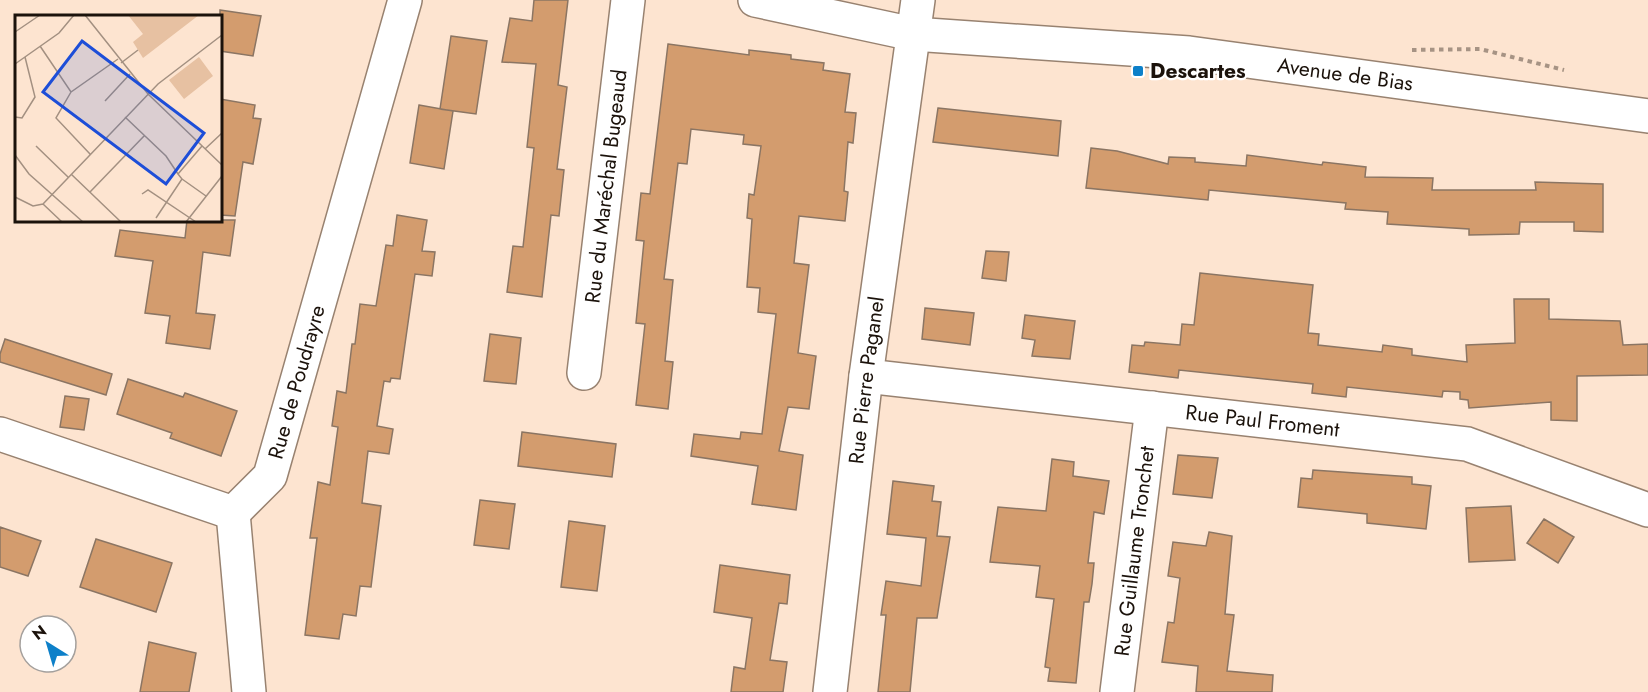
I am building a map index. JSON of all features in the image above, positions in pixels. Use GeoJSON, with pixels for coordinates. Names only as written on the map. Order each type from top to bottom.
{"type":"FeatureCollection","features":[{"type":"Feature","properties":{"kind":"street","name":"Rue de Poudrayre"},"geometry":{"type":"LineString","coordinates":[[233,513],[270,476],[405,0]]}},
{"type":"Feature","properties":{"kind":"street","name":"Rue du Maréchal Bugeaud"},"geometry":{"type":"LineString","coordinates":[[584,373],[628,0]]}},
{"type":"Feature","properties":{"kind":"street","name":"Avenue de Bias"},"geometry":{"type":"LineString","coordinates":[[755,0],[913,34],[1189,53],[1648,116]]}},
{"type":"Feature","properties":{"kind":"street","name":"Rue Pierre Paganel"},"geometry":{"type":"LineString","coordinates":[[830,692],[866,376],[918,0]]}},
{"type":"Feature","properties":{"kind":"street","name":"Rue Paul Froment"},"geometry":{"type":"LineString","coordinates":[[866,376],[1467,444],[1648,510]]}},
{"type":"Feature","properties":{"kind":"street","name":"Rue Guillaume Tronchet"},"geometry":{"type":"LineString","coordinates":[[1117,692],[1152,408]]}},
{"type":"Feature","properties":{"kind":"street"},"geometry":{"type":"LineString","coordinates":[[0,434],[233,513],[249,692]]}},
{"type":"Feature","properties":{"kind":"building"},"geometry":{"type":"Polygon","coordinates":[[[534,0],[568,0],[558,85],[567,87],[557,169],[564,170],[559,216],[551,215],[542,297],[507,292],[513,246],[523,247],[534,148],[527,147],[536,64],[502,62],[510,18],[532,21],[534,0]]]}},
{"type":"Feature","properties":{"kind":"building"},"geometry":{"type":"Polygon","coordinates":[[[220,10],[261,16],[253,56],[222,51],[222,15],[220,15],[220,10]]]}},
{"type":"Feature","properties":{"kind":"building"},"geometry":{"type":"Polygon","coordinates":[[[451,36],[487,41],[476,114],[440,109],[451,36]]]}},
{"type":"Feature","properties":{"kind":"building"},"geometry":{"type":"Polygon","coordinates":[[[668,44],[749,55],[749,50],[791,55],[791,59],[824,63],[823,70],[850,74],[845,112],[856,113],[853,143],[848,142],[844,191],[848,192],[845,221],[799,216],[794,263],[809,265],[798,353],[816,356],[809,409],[788,407],[779,451],[803,455],[796,510],[752,504],[758,466],[691,456],[694,434],[740,439],[741,432],[762,434],[776,314],[758,312],[760,288],[747,287],[752,219],[747,218],[749,194],[754,195],[761,146],[743,144],[744,135],[691,129],[687,164],[678,163],[664,279],[673,280],[665,361],[673,362],[668,409],[636,405],[645,324],[636,323],[644,241],[636,240],[641,193],[650,194],[668,44]]]}},
{"type":"Feature","properties":{"kind":"building"},"geometry":{"type":"Polygon","coordinates":[[[222,99],[255,105],[253,118],[261,119],[253,164],[243,162],[235,216],[222,215],[222,99]]]}},
{"type":"Feature","properties":{"kind":"building"},"geometry":{"type":"Polygon","coordinates":[[[419,105],[453,111],[444,169],[410,163],[419,105]]]}},
{"type":"Feature","properties":{"kind":"building"},"geometry":{"type":"Polygon","coordinates":[[[938,108],[1061,121],[1058,156],[933,142],[938,108]]]}},
{"type":"Feature","properties":{"kind":"building"},"geometry":{"type":"Polygon","coordinates":[[[1091,148],[1117,151],[1168,164],[1169,157],[1195,158],[1195,162],[1246,166],[1247,155],[1322,165],[1323,162],[1366,167],[1365,177],[1433,178],[1432,190],[1536,190],[1535,182],[1603,184],[1603,232],[1574,231],[1574,222],[1520,222],[1519,234],[1469,235],[1469,229],[1387,224],[1388,212],[1345,209],[1346,203],[1209,190],[1208,200],[1086,188],[1091,148]]]}},
{"type":"Feature","properties":{"kind":"building"},"geometry":{"type":"Polygon","coordinates":[[[397,215],[427,220],[422,251],[435,252],[432,276],[415,274],[400,379],[391,378],[390,382],[384,381],[377,426],[393,429],[389,454],[368,451],[362,503],[381,506],[371,587],[360,586],[356,616],[343,614],[339,639],[305,635],[317,538],[310,538],[318,482],[330,485],[338,427],[332,426],[337,391],[346,393],[360,304],[376,306],[386,245],[393,246],[397,215]]]}},
{"type":"Feature","properties":{"kind":"building"},"geometry":{"type":"Polygon","coordinates":[[[235,220],[230,256],[203,252],[196,313],[215,315],[210,349],[166,343],[170,316],[145,313],[153,261],[115,256],[120,230],[185,238],[187,222],[235,220]]]}},
{"type":"Feature","properties":{"kind":"building"},"geometry":{"type":"Polygon","coordinates":[[[986,251],[1009,252],[1006,281],[982,278],[986,251]]]}},
{"type":"Feature","properties":{"kind":"building"},"geometry":{"type":"Polygon","coordinates":[[[1200,273],[1313,285],[1308,333],[1319,334],[1318,345],[1382,352],[1383,345],[1412,349],[1412,355],[1467,362],[1466,345],[1515,343],[1514,299],[1549,299],[1549,319],[1620,321],[1623,345],[1648,344],[1648,375],[1577,376],[1577,421],[1551,420],[1551,402],[1469,408],[1468,400],[1460,399],[1460,392],[1443,391],[1442,397],[1347,387],[1346,397],[1312,393],[1313,384],[1179,370],[1178,378],[1129,372],[1132,345],[1144,346],[1145,342],[1180,345],[1182,324],[1194,325],[1200,273]]]}},
{"type":"Feature","properties":{"kind":"building"},"geometry":{"type":"Polygon","coordinates":[[[925,308],[974,313],[970,345],[922,339],[925,308]]]}},
{"type":"Feature","properties":{"kind":"building"},"geometry":{"type":"Polygon","coordinates":[[[1025,315],[1075,321],[1070,359],[1032,356],[1035,340],[1022,338],[1025,315]]]}},
{"type":"Feature","properties":{"kind":"building"},"geometry":{"type":"Polygon","coordinates":[[[490,334],[521,338],[516,384],[484,381],[490,334]]]}},
{"type":"Feature","properties":{"kind":"building"},"geometry":{"type":"Polygon","coordinates":[[[5,339],[112,374],[106,395],[0,362],[5,339]]]}},
{"type":"Feature","properties":{"kind":"building"},"geometry":{"type":"Polygon","coordinates":[[[128,379],[183,397],[185,393],[237,411],[221,456],[170,438],[172,433],[117,414],[128,379]]]}},
{"type":"Feature","properties":{"kind":"building"},"geometry":{"type":"Polygon","coordinates":[[[65,396],[89,399],[84,430],[60,427],[65,396]]]}},
{"type":"Feature","properties":{"kind":"building"},"geometry":{"type":"Polygon","coordinates":[[[522,432],[616,444],[612,477],[518,466],[522,432]]]}},
{"type":"Feature","properties":{"kind":"building"},"geometry":{"type":"Polygon","coordinates":[[[1178,455],[1218,458],[1212,498],[1173,494],[1178,455]]]}},
{"type":"Feature","properties":{"kind":"building"},"geometry":{"type":"Polygon","coordinates":[[[1052,459],[1074,462],[1073,476],[1109,481],[1104,514],[1094,512],[1088,563],[1094,563],[1092,584],[1089,602],[1084,602],[1076,683],[1048,681],[1050,668],[1045,667],[1054,599],[1036,597],[1040,566],[990,562],[998,507],[1046,511],[1052,459]]]}},
{"type":"Feature","properties":{"kind":"building"},"geometry":{"type":"Polygon","coordinates":[[[1313,470],[1412,477],[1412,484],[1431,486],[1426,529],[1367,523],[1367,514],[1298,507],[1301,478],[1312,479],[1313,470]]]}},
{"type":"Feature","properties":{"kind":"building"},"geometry":{"type":"Polygon","coordinates":[[[893,481],[934,486],[932,501],[941,502],[937,536],[950,537],[937,618],[917,618],[910,692],[878,692],[886,615],[881,615],[886,581],[921,586],[926,538],[887,534],[893,481]]]}},
{"type":"Feature","properties":{"kind":"building"},"geometry":{"type":"Polygon","coordinates":[[[480,500],[515,504],[509,549],[474,545],[480,500]]]}},
{"type":"Feature","properties":{"kind":"building"},"geometry":{"type":"Polygon","coordinates":[[[1511,506],[1515,560],[1469,562],[1466,508],[1511,506]]]}},
{"type":"Feature","properties":{"kind":"building"},"geometry":{"type":"Polygon","coordinates":[[[1544,519],[1574,537],[1558,563],[1527,543],[1544,519]]]}},
{"type":"Feature","properties":{"kind":"building"},"geometry":{"type":"Polygon","coordinates":[[[569,521],[605,526],[597,591],[561,587],[569,521]]]}},
{"type":"Feature","properties":{"kind":"building"},"geometry":{"type":"Polygon","coordinates":[[[0,527],[41,541],[28,576],[0,567],[0,527]]]}},
{"type":"Feature","properties":{"kind":"building"},"geometry":{"type":"Polygon","coordinates":[[[1209,532],[1232,536],[1225,614],[1234,615],[1227,671],[1273,675],[1272,692],[1196,692],[1198,666],[1162,662],[1168,622],[1174,623],[1180,578],[1168,576],[1173,542],[1206,546],[1209,532]]]}},
{"type":"Feature","properties":{"kind":"building"},"geometry":{"type":"Polygon","coordinates":[[[96,539],[172,563],[156,612],[80,587],[96,539]]]}},
{"type":"Feature","properties":{"kind":"building"},"geometry":{"type":"Polygon","coordinates":[[[720,565],[790,575],[787,604],[779,603],[770,660],[787,662],[783,692],[731,692],[734,667],[745,669],[752,618],[714,612],[720,565]]]}},
{"type":"Feature","properties":{"kind":"building"},"geometry":{"type":"Polygon","coordinates":[[[149,642],[196,653],[189,692],[140,692],[149,642]]]}},
{"type":"Feature","properties":{"kind":"place","name":"Descartes"},"geometry":{"type":"Point","coordinates":[1138,71]}}]}
